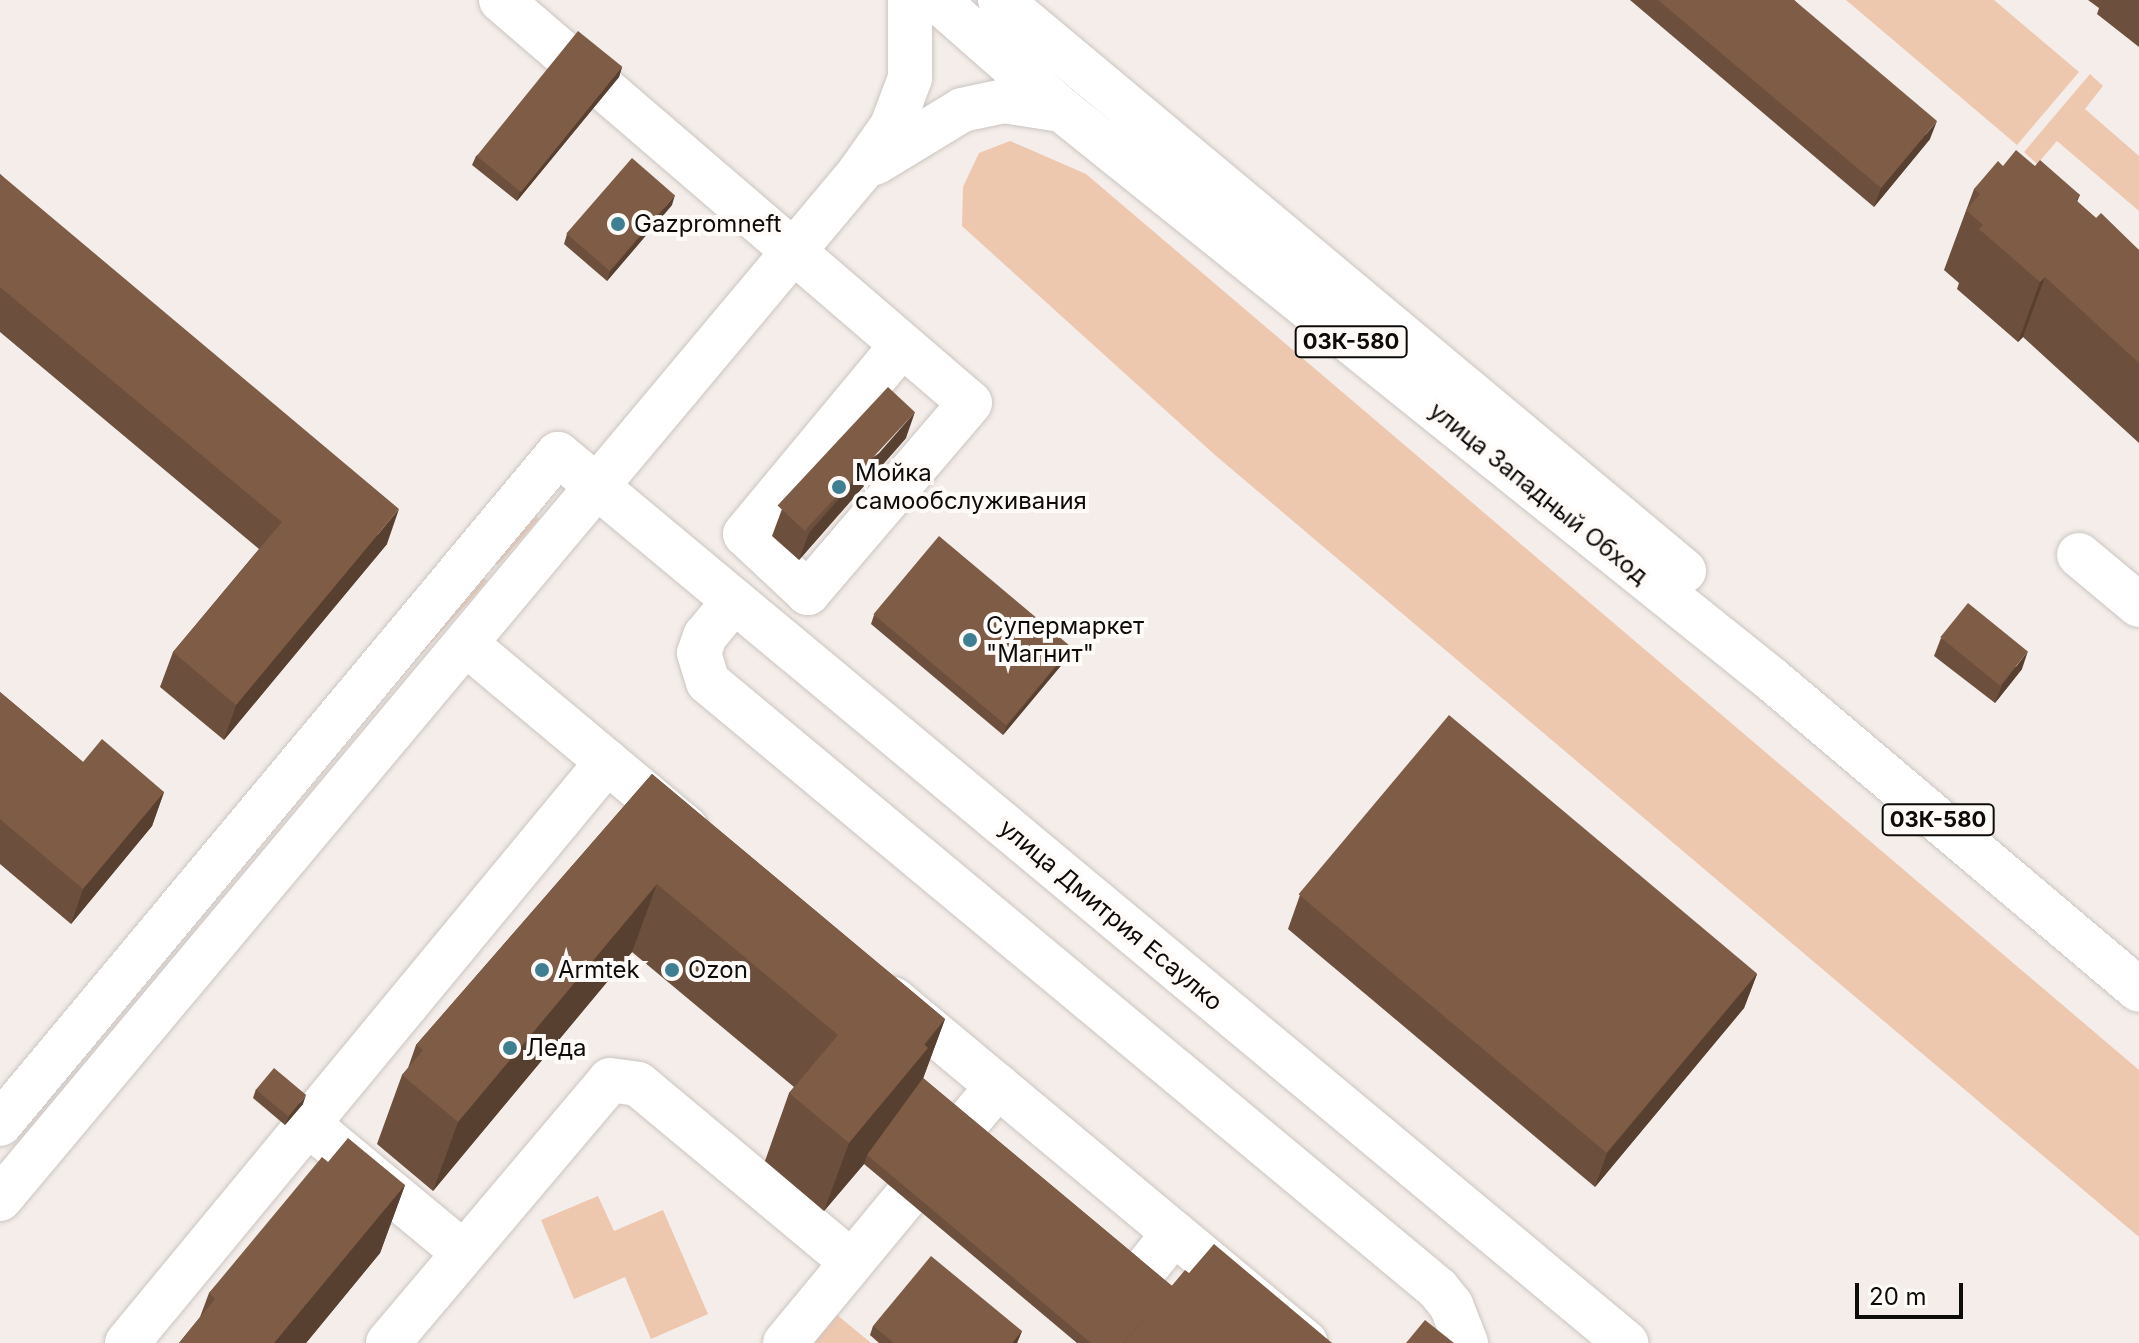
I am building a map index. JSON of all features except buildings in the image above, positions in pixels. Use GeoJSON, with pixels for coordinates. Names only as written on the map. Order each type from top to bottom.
{"type":"FeatureCollection","features":[{"type":"Feature","properties":{"kind":"main road"},"geometry":{"type":"LineString","coordinates":[[501,0],[900,347],[970,403],[808,593],[745,534],[900,347]]}},
{"type":"Feature","properties":{"kind":"main road"},"geometry":{"type":"LineString","coordinates":[[0,1199],[859,173],[892,126],[910,78],[910,0]]}},
{"type":"Feature","properties":{"kind":"main road","name":"улица Западный Обход"},"geometry":{"type":"LineString","coordinates":[[937,0],[1062,110],[1770,678],[2139,990]]}},
{"type":"Feature","properties":{"kind":"main road","name":"улица Западный Обход"},"geometry":{"type":"LineString","coordinates":[[1000,0],[2139,954]]}},
{"type":"Feature","properties":{"kind":"main road"},"geometry":{"type":"LineString","coordinates":[[859,173],[962,110],[1004,101],[1062,110]]}},
{"type":"Feature","properties":{"kind":"main road","name":"улица Дмитрия Есаулко"},"geometry":{"type":"LineString","coordinates":[[0,1124],[558,454],[1626,1343]]}},
{"type":"Feature","properties":{"kind":"main road"},"geometry":{"type":"LineString","coordinates":[[2079,555],[2139,605]]}},
{"type":"Feature","properties":{"kind":"main road"},"geometry":{"type":"LineString","coordinates":[[734,601],[705,636],[699,653],[708,682],[1438,1289],[1451,1305],[1466,1343]]}},
{"type":"Feature","properties":{"kind":"main road"},"geometry":{"type":"LineString","coordinates":[[466,644],[717,853]]}},
{"type":"Feature","properties":{"kind":"main road"},"geometry":{"type":"LineString","coordinates":[[127,1343],[607,762]]}},
{"type":"Feature","properties":{"kind":"main road"},"geometry":{"type":"LineString","coordinates":[[863,975],[1306,1343]]}},
{"type":"Feature","properties":{"kind":"main road"},"geometry":{"type":"LineString","coordinates":[[388,1343],[469,1262],[598,1088],[625,1080],[638,1084],[852,1262]]}},
{"type":"Feature","properties":{"kind":"main road"},"geometry":{"type":"LineString","coordinates":[[965,1125],[998,1086]]}},
{"type":"Feature","properties":{"kind":"main road"},"geometry":{"type":"LineString","coordinates":[[308,1124],[469,1262]]}},
{"type":"Feature","properties":{"kind":"main road"},"geometry":{"type":"LineString","coordinates":[[785,1343],[904,1199]]}},
{"type":"Feature","properties":{"kind":"main road"},"geometry":{"type":"LineString","coordinates":[[1142,1273],[1174,1233]]}},
{"type":"Feature","properties":{"kind":"shaded area"},"geometry":{"type":"Polygon","coordinates":[[[1846,0],[1994,0],[2079,72],[2017,145],[1846,0]]]}},
{"type":"Feature","properties":{"kind":"shaded area"},"geometry":{"type":"Polygon","coordinates":[[[2090,74],[2103,86],[2085,109],[2139,156],[2139,211],[2057,141],[2037,164],[2024,152],[2090,74]]]}},
{"type":"Feature","properties":{"kind":"shaded area"},"geometry":{"type":"Polygon","coordinates":[[[1010,141],[1086,174],[2139,1070],[2139,1237],[1215,455],[962,226],[963,187],[979,153],[1010,141]]]}},
{"type":"Feature","properties":{"kind":"shaded area"},"geometry":{"type":"Polygon","coordinates":[[[530,511],[539,519],[497,565],[489,557],[530,511]]]}},
{"type":"Feature","properties":{"kind":"shaded area"},"geometry":{"type":"Polygon","coordinates":[[[478,573],[487,581],[0,1122],[0,1104],[478,573]]]}},
{"type":"Feature","properties":{"kind":"shaded area"},"geometry":{"type":"Polygon","coordinates":[[[598,1196],[614,1231],[663,1210],[708,1314],[651,1339],[625,1277],[574,1299],[541,1220],[598,1196]]]}},
{"type":"Feature","properties":{"kind":"shaded area"},"geometry":{"type":"Polygon","coordinates":[[[831,1310],[871,1343],[804,1343],[831,1310]]]}},
{"type":"Feature","properties":{"kind":"place","name":"Gazpromneft"},"geometry":{"type":"Point","coordinates":[618,224]}},
{"type":"Feature","properties":{"kind":"place","name":"Мойка самообслуживания"},"geometry":{"type":"Point","coordinates":[839,487]}},
{"type":"Feature","properties":{"kind":"place","name":"Супермаркет \"Магнит\""},"geometry":{"type":"Point","coordinates":[970,640]}},
{"type":"Feature","properties":{"kind":"place","name":"Armtek"},"geometry":{"type":"Point","coordinates":[542,970]}},
{"type":"Feature","properties":{"kind":"place","name":"Ozon"},"geometry":{"type":"Point","coordinates":[672,970]}},
{"type":"Feature","properties":{"kind":"place","name":"Леда"},"geometry":{"type":"Point","coordinates":[510,1048]}}]}
